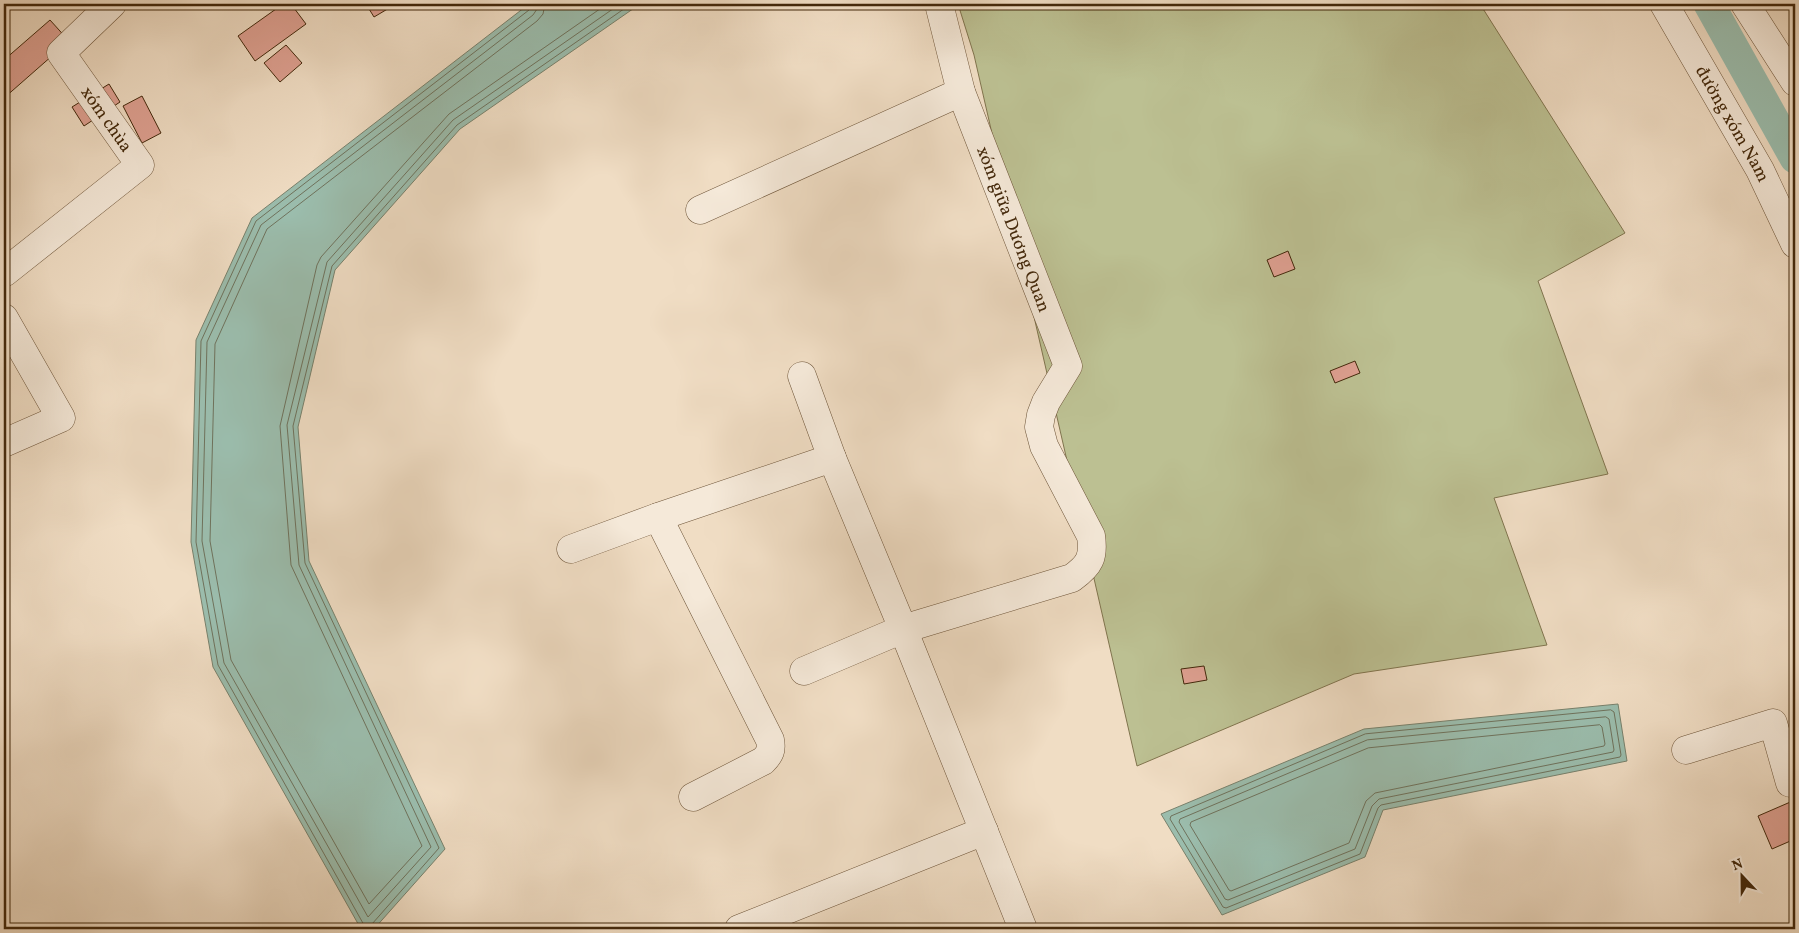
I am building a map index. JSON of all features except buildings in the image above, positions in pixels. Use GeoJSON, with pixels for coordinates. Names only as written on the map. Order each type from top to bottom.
{"type":"FeatureCollection","features":[{"type":"Feature","properties":{"kind":"lane","name":"xóm giữa Dương Quan"},"geometry":{"type":"LineString","coordinates":[[903,629],[1072,578],[1084,569],[1091,558],[1093,548],[1091,536],[1044,446],[1039,427],[1046,402],[1068,366],[961,92],[939,4]]}},
{"type":"Feature","properties":{"kind":"lane"},"geometry":{"type":"LineString","coordinates":[[1746,4],[1795,82]]}},
{"type":"Feature","properties":{"kind":"lane","name":"đường xóm Nam"},"geometry":{"type":"LineString","coordinates":[[1669,5],[1760,170],[1795,244]]}},
{"type":"Feature","properties":{"kind":"lane","name":"xóm chùa"},"geometry":{"type":"LineString","coordinates":[[4,273],[140,165],[61,53],[105,6]]}},
{"type":"Feature","properties":{"kind":"lane"},"geometry":{"type":"LineString","coordinates":[[700,210],[961,92]]}},
{"type":"Feature","properties":{"kind":"lane"},"geometry":{"type":"LineString","coordinates":[[4,318],[62,418],[4,443]]}},
{"type":"Feature","properties":{"kind":"lane"},"geometry":{"type":"LineString","coordinates":[[802,376],[832,458],[903,629],[1023,929]]}},
{"type":"Feature","properties":{"kind":"lane"},"geometry":{"type":"LineString","coordinates":[[571,549],[658,516],[832,458]]}},
{"type":"Feature","properties":{"kind":"lane"},"geometry":{"type":"LineString","coordinates":[[658,516],[770,740],[771,749],[769,755],[763,761],[692,797]]}},
{"type":"Feature","properties":{"kind":"lane"},"geometry":{"type":"LineString","coordinates":[[804,671],[903,629]]}},
{"type":"Feature","properties":{"kind":"lane"},"geometry":{"type":"LineString","coordinates":[[1686,750],[1773,723],[1790,783],[1795,782]]}},
{"type":"Feature","properties":{"kind":"lane"},"geometry":{"type":"LineString","coordinates":[[740,929],[984,830]]}},
{"type":"Feature","properties":{"kind":"shaded area"},"geometry":{"type":"Polygon","coordinates":[[[958,4],[1480,4],[1625,233],[1538,281],[1608,474],[1494,498],[1547,645],[1354,674],[1137,766],[974,55],[958,4]]]}},
{"type":"Feature","properties":{"kind":"water"},"geometry":{"type":"Polygon","coordinates":[[[529,4],[640,4],[460,129],[335,270],[298,427],[309,561],[445,849],[374,929],[361,929],[213,667],[191,542],[196,340],[252,218],[529,4]]]}},
{"type":"Feature","properties":{"kind":"water"},"geometry":{"type":"Polygon","coordinates":[[[1618,704],[1627,761],[1383,810],[1365,857],[1222,915],[1161,814],[1364,729],[1618,704]]]}},
{"type":"Feature","properties":{"kind":"waterway"},"geometry":{"type":"LineString","coordinates":[[1709,4],[1795,158]]}}]}
